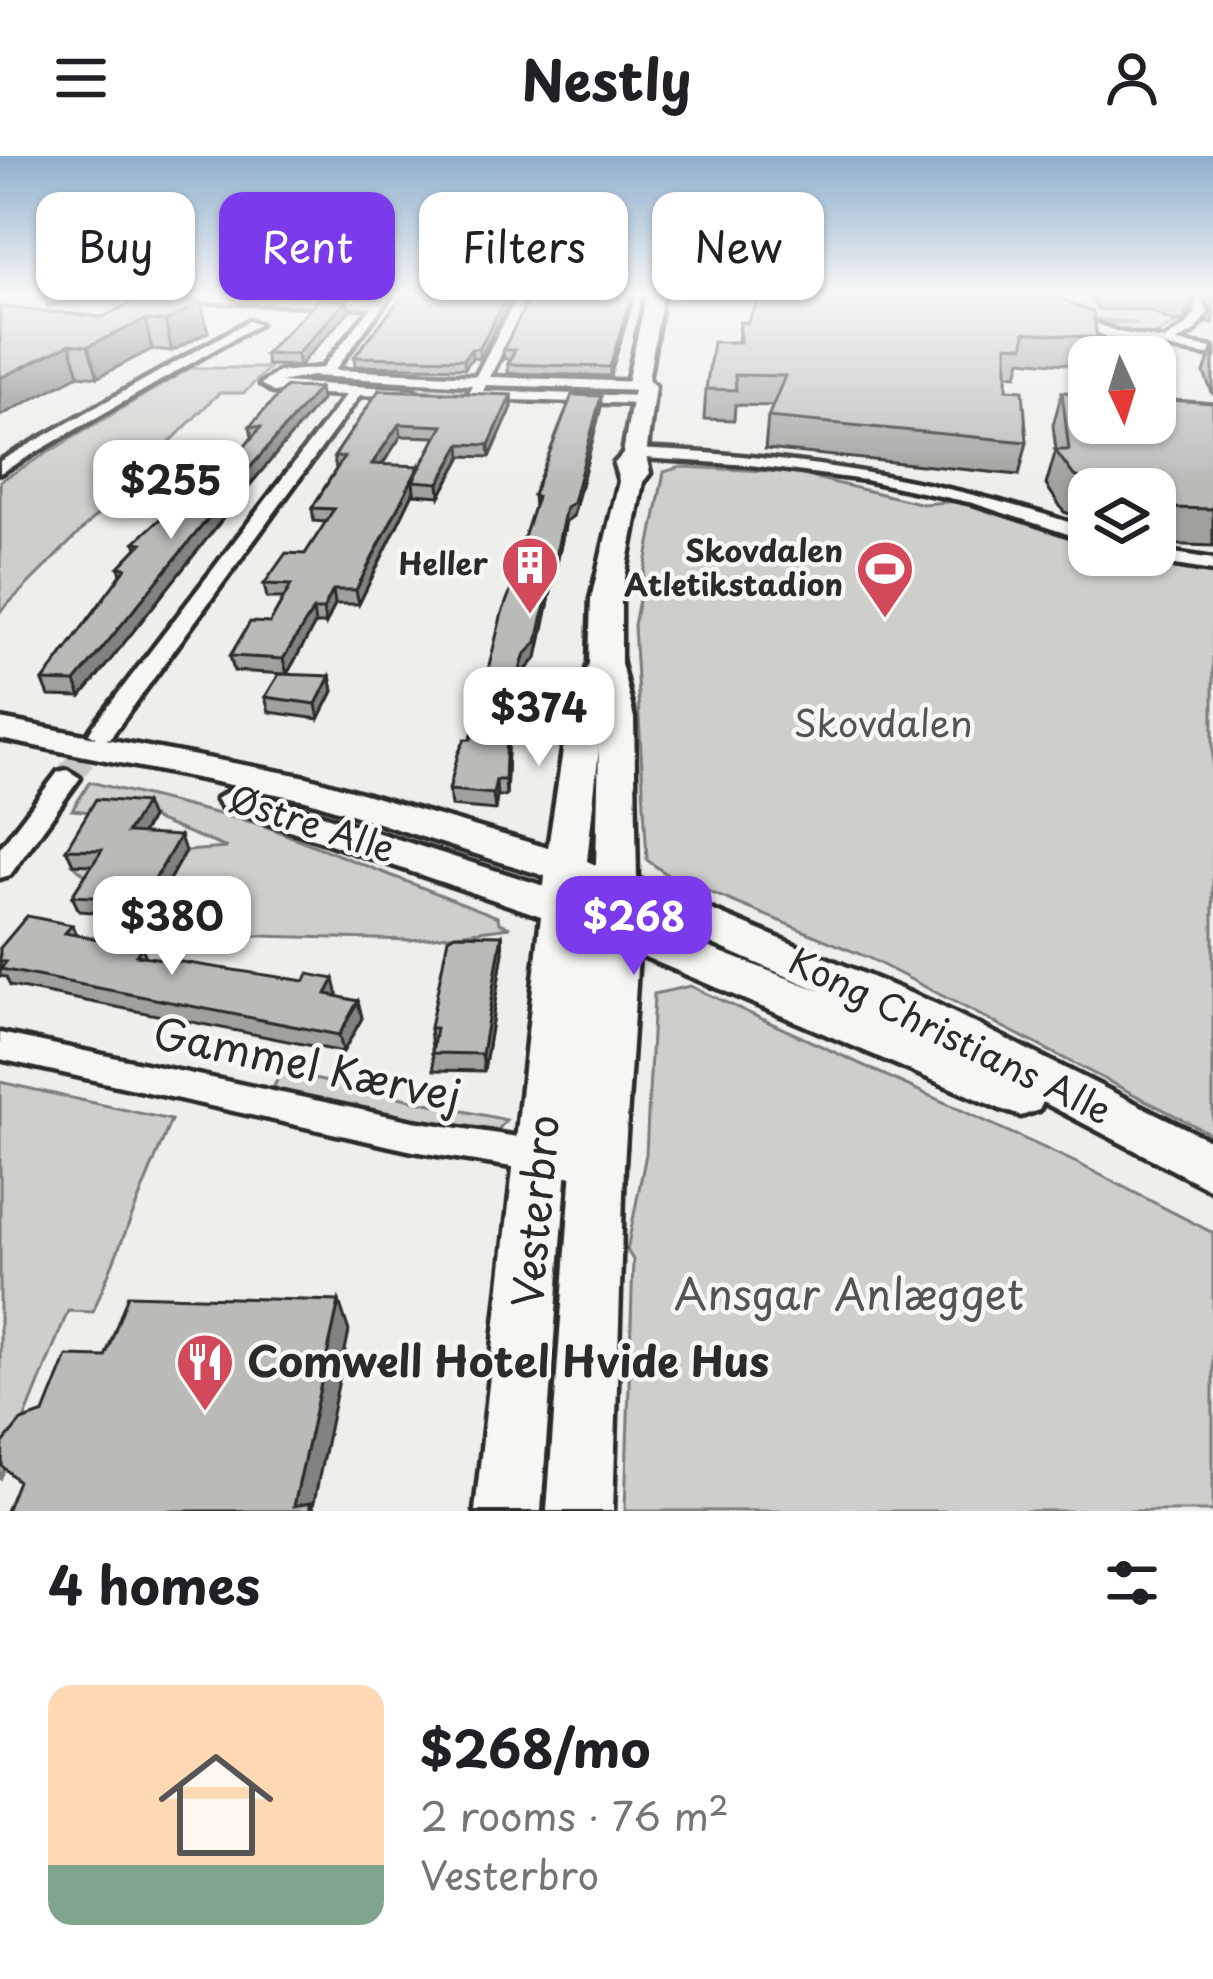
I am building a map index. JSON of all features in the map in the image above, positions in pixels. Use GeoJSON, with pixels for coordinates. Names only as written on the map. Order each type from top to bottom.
{"type":"FeatureCollection","features":[{"type":"Feature","properties":{"kind":"main road"},"geometry":{"type":"LineString","coordinates":[[590,898],[616,718],[605,663],[608,586],[634,463],[644,393],[638,382],[643,356]]}},
{"type":"Feature","properties":{"kind":"main road"},"geometry":{"type":"LineString","coordinates":[[644,393],[656,383],[660,356]]}},
{"type":"Feature","properties":{"kind":"main road"},"geometry":{"type":"LineString","coordinates":[[590,898],[585,717],[605,663]]}},
{"type":"Feature","properties":{"kind":"main road","name":"Østre Alle"},"geometry":{"type":"LineString","coordinates":[[0,729],[314,791],[590,898]]}},
{"type":"Feature","properties":{"kind":"main road","name":"Østre Alle"},"geometry":{"type":"LineString","coordinates":[[0,747],[150,777],[590,898]]}},
{"type":"Feature","properties":{"kind":"main road","name":"Vesterbro"},"geometry":{"type":"LineString","coordinates":[[508,1511],[570,1161],[590,898]]}},
{"type":"Feature","properties":{"kind":"main road","name":"Kong Christians Alle"},"geometry":{"type":"LineString","coordinates":[[590,898],[842,981],[1087,1099],[1213,1168]]}},
{"type":"Feature","properties":{"kind":"main road","name":"Kong Christians Alle"},"geometry":{"type":"LineString","coordinates":[[590,898],[916,1050],[1213,1179]]}},
{"type":"Feature","properties":{"kind":"main road","name":"Vesterbro"},"geometry":{"type":"LineString","coordinates":[[570,1161],[580,1511]]}},
{"type":"Feature","properties":{"kind":"street"},"geometry":{"type":"LineString","coordinates":[[0,468],[196,356]]}},
{"type":"Feature","properties":{"kind":"street"},"geometry":{"type":"LineString","coordinates":[[326,372],[339,356]]}},
{"type":"Feature","properties":{"kind":"street"},"geometry":{"type":"LineString","coordinates":[[477,388],[493,356]]}},
{"type":"Feature","properties":{"kind":"street"},"geometry":{"type":"LineString","coordinates":[[477,388],[326,372],[279,374],[268,386],[644,393]]}},
{"type":"Feature","properties":{"kind":"street"},"geometry":{"type":"LineString","coordinates":[[101,733],[356,391]]}},
{"type":"Feature","properties":{"kind":"street"},"geometry":{"type":"LineString","coordinates":[[634,463],[794,466],[954,494],[1068,529]]}},
{"type":"Feature","properties":{"kind":"street"},"geometry":{"type":"LineString","coordinates":[[1176,559],[1213,565]]}},
{"type":"Feature","properties":{"kind":"street"},"geometry":{"type":"LineString","coordinates":[[0,868],[67,778]]}},
{"type":"Feature","properties":{"kind":"street","name":"Gammel Kærvej"},"geometry":{"type":"LineString","coordinates":[[0,1046],[413,1136],[570,1161]]}},
{"type":"Feature","properties":{"kind":"green space"},"geometry":{"type":"Polygon","coordinates":[[[190,368],[269,368],[244,393],[219,393],[0,612],[0,481],[190,368]]]}},
{"type":"Feature","properties":{"kind":"green space"},"geometry":{"type":"Polygon","coordinates":[[[289,376],[469,382],[464,392],[276,385],[289,376]]]}},
{"type":"Feature","properties":{"kind":"green space","name":"Skovdalen"},"geometry":{"type":"Polygon","coordinates":[[[681,467],[790,472],[923,504],[959,501],[1068,536],[1068,576],[1176,576],[1176,566],[1213,570],[1213,1135],[867,957],[666,874],[647,860],[634,625],[664,472],[681,467]]]}},
{"type":"Feature","properties":{"kind":"green space"},"geometry":{"type":"Polygon","coordinates":[[[90,782],[259,824],[498,917],[499,923],[510,927],[411,940],[103,932],[135,919],[226,915],[242,908],[241,896],[96,885],[73,864],[181,858],[185,851],[227,848],[151,818],[72,810],[90,782]]]}},
{"type":"Feature","properties":{"kind":"green space","name":"Ansgar Anlægget"},"geometry":{"type":"Polygon","coordinates":[[[690,986],[1079,1164],[1213,1233],[1213,1511],[625,1511],[633,1260],[627,1250],[646,1154],[654,994],[690,986]]]}},
{"type":"Feature","properties":{"kind":"green space"},"geometry":{"type":"Polygon","coordinates":[[[281,1072],[506,1120],[499,1129],[480,1133],[280,1091],[274,1086],[281,1072]]]}},
{"type":"Feature","properties":{"kind":"green space"},"geometry":{"type":"Polygon","coordinates":[[[0,1082],[171,1120],[93,1312],[68,1311],[0,1480],[0,1082]]]}},
{"type":"Feature","properties":{"kind":"building"},"geometry":{"type":"Polygon","coordinates":[[[0,356],[45,356],[0,378],[0,356]]]}},
{"type":"Feature","properties":{"kind":"building"},"geometry":{"type":"Polygon","coordinates":[[[466,356],[464,359],[354,357],[466,356]]]}},
{"type":"Feature","properties":{"kind":"building"},"geometry":{"type":"Polygon","coordinates":[[[512,356],[613,356],[610,367],[508,364],[512,356]]]}},
{"type":"Feature","properties":{"kind":"building"},"geometry":{"type":"Polygon","coordinates":[[[711,356],[1007,356],[1007,389],[1023,390],[1027,442],[768,417],[785,376],[735,375],[736,390],[706,389],[711,356]]]}},
{"type":"Feature","properties":{"kind":"building"},"geometry":{"type":"Polygon","coordinates":[[[286,387],[319,388],[75,682],[43,681],[126,568],[119,567],[142,543],[135,542],[162,517],[175,518],[229,465],[261,427],[250,426],[286,387]]]}},
{"type":"Feature","properties":{"kind":"building"},"geometry":{"type":"Polygon","coordinates":[[[379,390],[511,395],[489,445],[461,444],[439,483],[413,481],[443,426],[399,424],[372,464],[419,466],[356,590],[333,590],[323,610],[313,610],[283,659],[230,656],[250,622],[270,623],[291,585],[264,584],[286,553],[305,554],[334,509],[312,508],[344,457],[334,457],[379,390]]]}},
{"type":"Feature","properties":{"kind":"building"},"geometry":{"type":"Polygon","coordinates":[[[1062,392],[1068,392],[1068,442],[1062,392]]]}},
{"type":"Feature","properties":{"kind":"building"},"geometry":{"type":"Polygon","coordinates":[[[572,395],[601,396],[573,503],[566,507],[537,642],[524,656],[508,713],[505,780],[496,780],[493,794],[449,790],[458,754],[465,739],[471,739],[502,613],[520,566],[515,566],[537,497],[533,495],[572,395]]]}},
{"type":"Feature","properties":{"kind":"building"},"geometry":{"type":"Polygon","coordinates":[[[1176,400],[1213,403],[1213,509],[1176,508],[1176,468],[1068,468],[1055,450],[1069,450],[1068,444],[1176,444],[1176,400]]]}},
{"type":"Feature","properties":{"kind":"building"},"geometry":{"type":"Polygon","coordinates":[[[279,674],[330,676],[316,704],[265,697],[279,674]]]}},
{"type":"Feature","properties":{"kind":"building"},"geometry":{"type":"Polygon","coordinates":[[[96,799],[145,803],[127,833],[180,836],[143,900],[72,896],[102,850],[66,849],[96,799]]]}},
{"type":"Feature","properties":{"kind":"building"},"geometry":{"type":"Polygon","coordinates":[[[27,916],[72,925],[65,933],[142,947],[136,955],[305,981],[308,974],[334,979],[326,994],[358,1001],[339,1035],[1,969],[6,962],[0,961],[0,948],[27,916]]]}},
{"type":"Feature","properties":{"kind":"building"},"geometry":{"type":"Polygon","coordinates":[[[455,934],[502,935],[482,1054],[432,1053],[436,1028],[430,1028],[448,938],[455,934]]]}},
{"type":"Feature","properties":{"kind":"building","name":"Comwell Hotel Hvide Hus"},"geometry":{"type":"Polygon","coordinates":[[[128,1295],[339,1301],[294,1506],[311,1503],[309,1511],[6,1511],[18,1481],[2,1466],[3,1443],[21,1421],[44,1413],[67,1356],[105,1357],[128,1295]]]}},
{"type":"Feature","properties":{"kind":"tunnel"},"geometry":{"type":"LineString","coordinates":[[67,778],[101,733]]}},
{"type":"Feature","properties":{"kind":"place","name":"Heller"},"geometry":{"type":"Point","coordinates":[530,616]}},
{"type":"Feature","properties":{"kind":"place","name":"Skovdalen Atletikstadion"},"geometry":{"type":"Point","coordinates":[885,620]}},
{"type":"Feature","properties":{"kind":"place","name":"Comwell Hotel Hvide Hus"},"geometry":{"type":"Point","coordinates":[205,1413]}}]}
